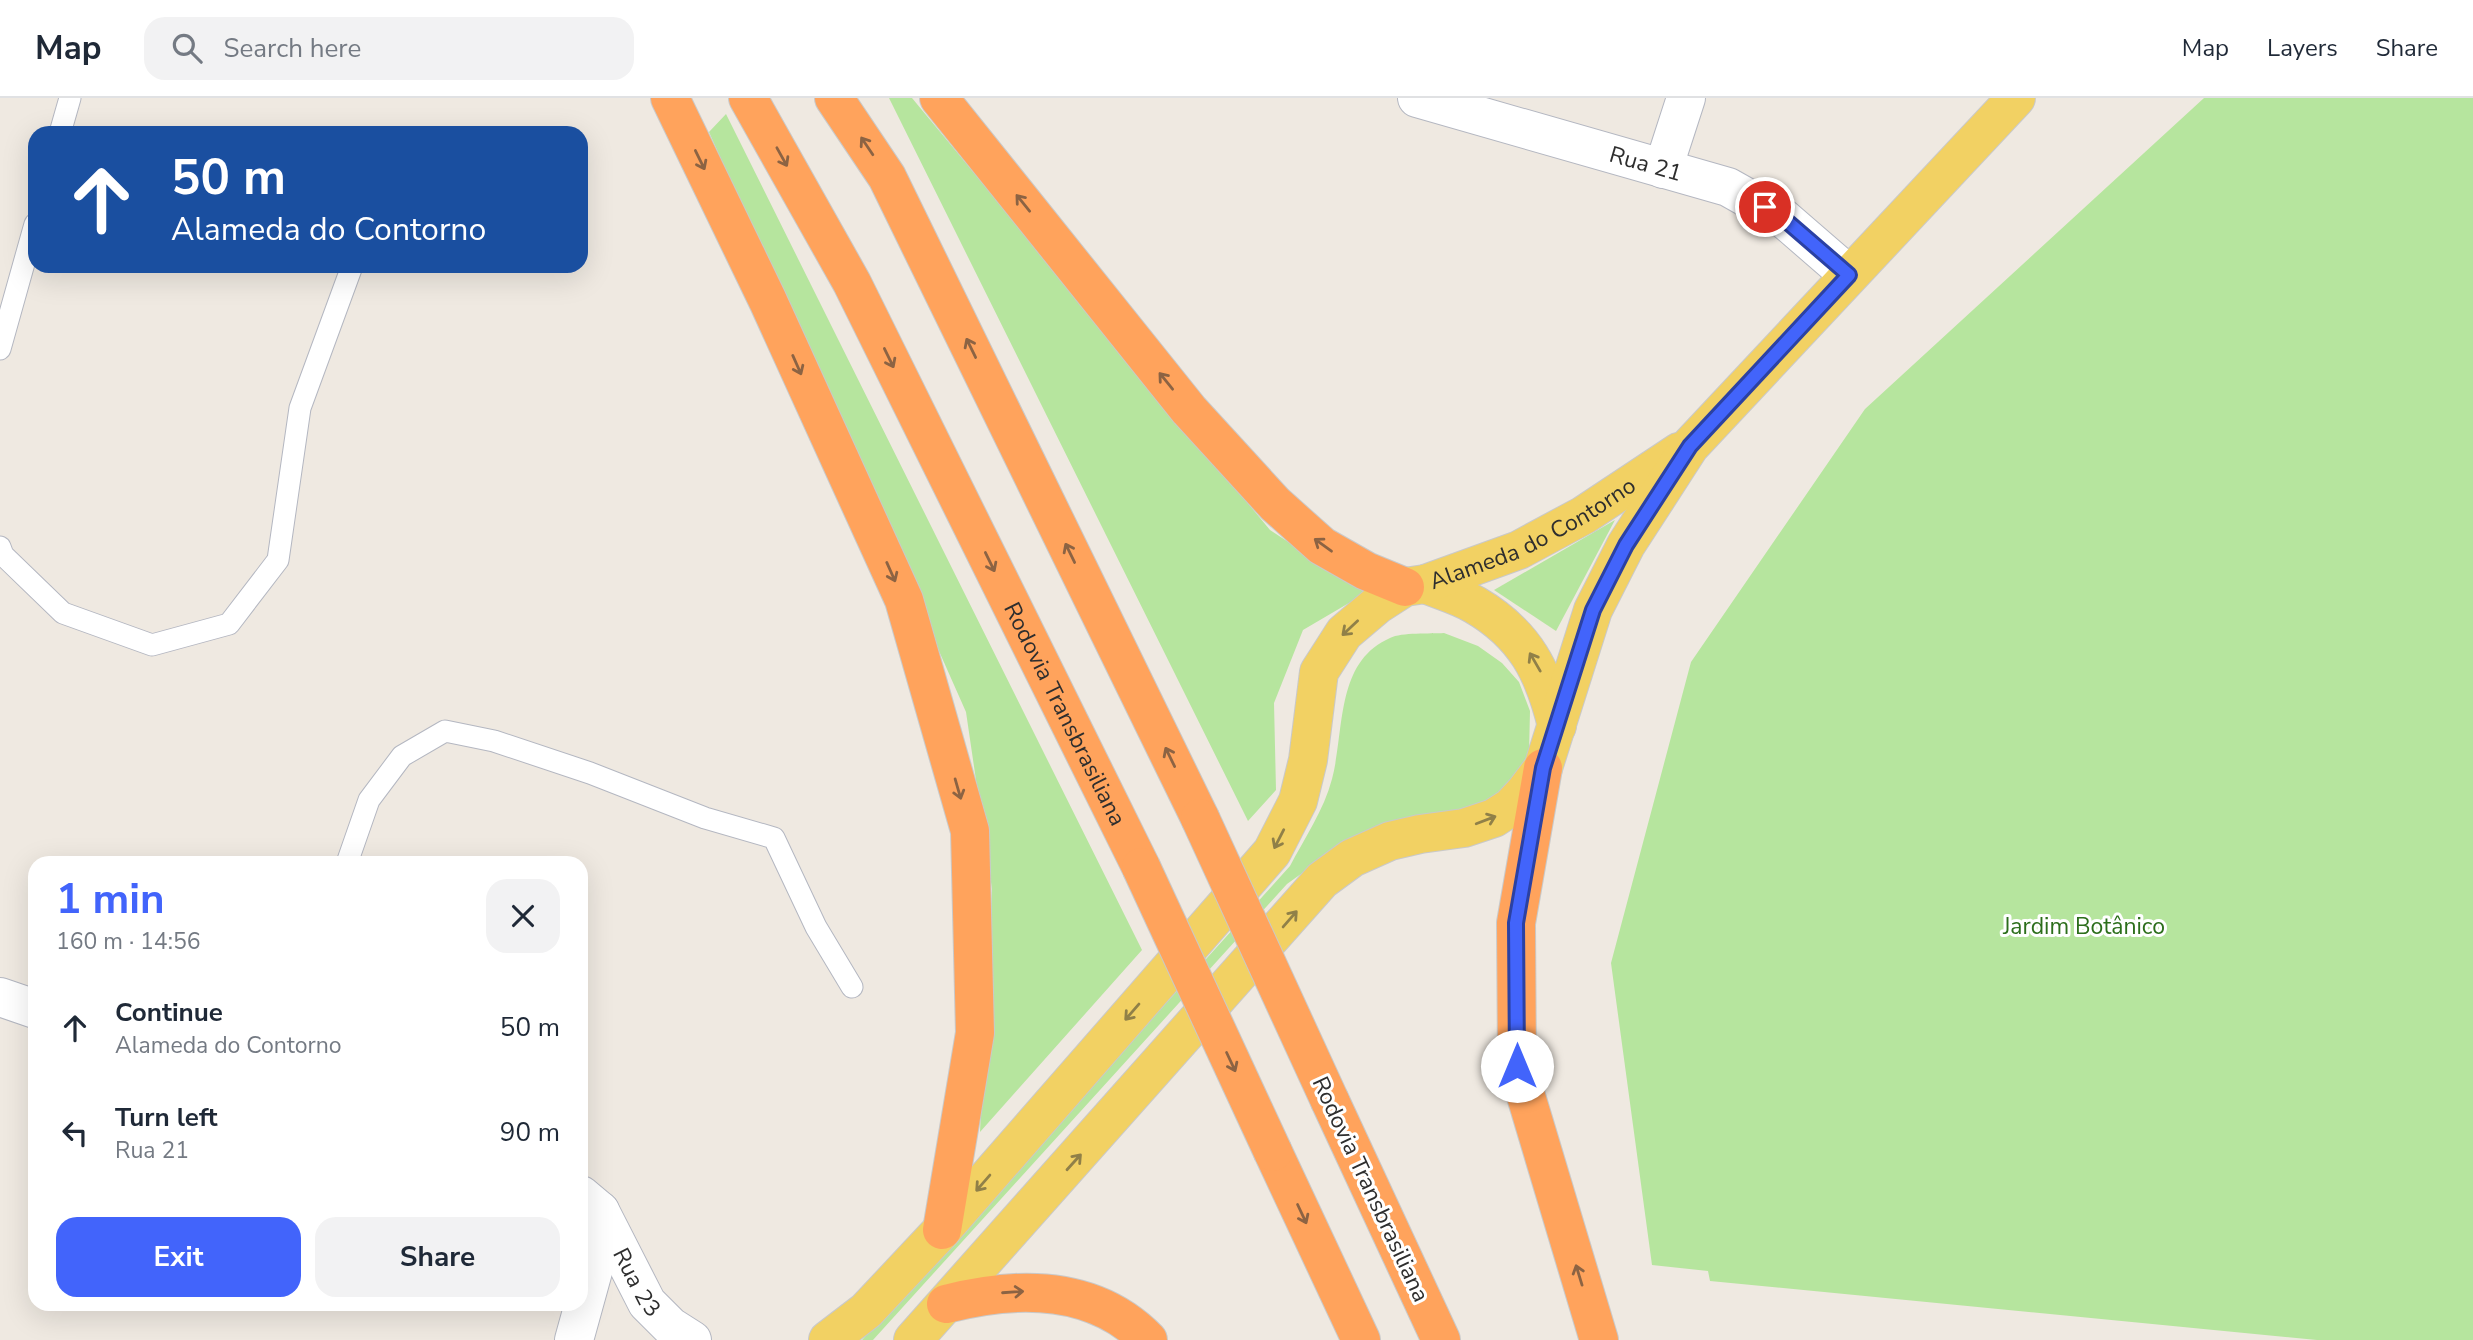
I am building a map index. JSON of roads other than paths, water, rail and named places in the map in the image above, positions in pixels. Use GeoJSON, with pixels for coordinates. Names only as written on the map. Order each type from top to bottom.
{"type":"FeatureCollection","features":[{"type":"Feature","properties":{"kind":"highway"},"geometry":{"type":"LineString","coordinates":[[670,98],[768,301],[904,600],[970,831],[975,1033],[942,1230]]}},
{"type":"Feature","properties":{"kind":"highway","name":"Rodovia Transbrasiliana"},"geometry":{"type":"LineString","coordinates":[[748,98],[852,283],[1141,867],[1361,1340]]}},
{"type":"Feature","properties":{"kind":"highway","name":"Rodovia Transbrasiliana"},"geometry":{"type":"LineString","coordinates":[[834,98],[887,177],[1200,818],[1441,1340]]}},
{"type":"Feature","properties":{"kind":"highway"},"geometry":{"type":"LineString","coordinates":[[939,98],[1189,410],[1275,504],[1322,546],[1366,571],[1415,586]]}},
{"type":"Feature","properties":{"kind":"highway"},"geometry":{"type":"LineString","coordinates":[[1543,768],[1516,923],[1517,1066],[1598,1340]]}},
{"type":"Feature","properties":{"kind":"highway"},"geometry":{"type":"LineString","coordinates":[[946,1304],[1001,1293],[1029,1291],[1058,1294],[1089,1303],[1117,1317],[1148,1340]]}},
{"type":"Feature","properties":{"kind":"main road","name":"Alameda do Contorno"},"geometry":{"type":"LineString","coordinates":[[1543,768],[1593,610],[1626,545],[1690,446],[2016,98]]}},
{"type":"Feature","properties":{"kind":"main road","name":"Alameda do Contorno"},"geometry":{"type":"LineString","coordinates":[[828,1340],[866,1311],[942,1230],[1272,852],[1298,801],[1308,760],[1319,672],[1344,633],[1377,605],[1415,586],[1518,550],[1584,515],[1690,446]]}},
{"type":"Feature","properties":{"kind":"main road"},"geometry":{"type":"LineString","coordinates":[[1415,586],[1474,604],[1498,620],[1526,647],[1540,672],[1557,726]]}},
{"type":"Feature","properties":{"kind":"main road"},"geometry":{"type":"LineString","coordinates":[[914,1340],[1322,880],[1352,858],[1390,841],[1464,828],[1494,818],[1511,807],[1543,768]]}},
{"type":"Feature","properties":{"kind":"street","name":"Rua 21"},"geometry":{"type":"LineString","coordinates":[[1417,98],[1728,187],[1783,218],[1849,275]]}},
{"type":"Feature","properties":{"kind":"street"},"geometry":{"type":"LineString","coordinates":[[1664,169],[1686,98]]}},
{"type":"Feature","properties":{"kind":"street"},"geometry":{"type":"LineString","coordinates":[[0,997],[28,1007]]}},
{"type":"Feature","properties":{"kind":"street","name":"Rua 23"},"geometry":{"type":"LineString","coordinates":[[588,1289],[595,1264],[590,1203]]}},
{"type":"Feature","properties":{"kind":"street","name":"Rua 23"},"geometry":{"type":"LineString","coordinates":[[590,1203],[647,1303],[670,1326],[692,1340]]}},
{"type":"Feature","properties":{"kind":"street","name":"Rua 23"},"geometry":{"type":"LineString","coordinates":[[574,1340],[582,1311]]}},
{"type":"Feature","properties":{"kind":"lane"},"geometry":{"type":"LineString","coordinates":[[63,126],[70,98]]}},
{"type":"Feature","properties":{"kind":"lane"},"geometry":{"type":"LineString","coordinates":[[0,349],[28,249]]}},
{"type":"Feature","properties":{"kind":"lane"},"geometry":{"type":"LineString","coordinates":[[0,547],[3,555],[63,613],[152,645],[229,624],[278,560],[300,408],[350,273]]}},
{"type":"Feature","properties":{"kind":"lane"},"geometry":{"type":"LineString","coordinates":[[349,856],[369,800],[402,756],[445,731],[494,740],[590,773],[705,818],[774,838],[816,927],[852,987]]}},
{"type":"Feature","properties":{"kind":"park label","name":"Jardim Botânico"},"geometry":{"type":"Point","coordinates":[2084,926]}}]}
